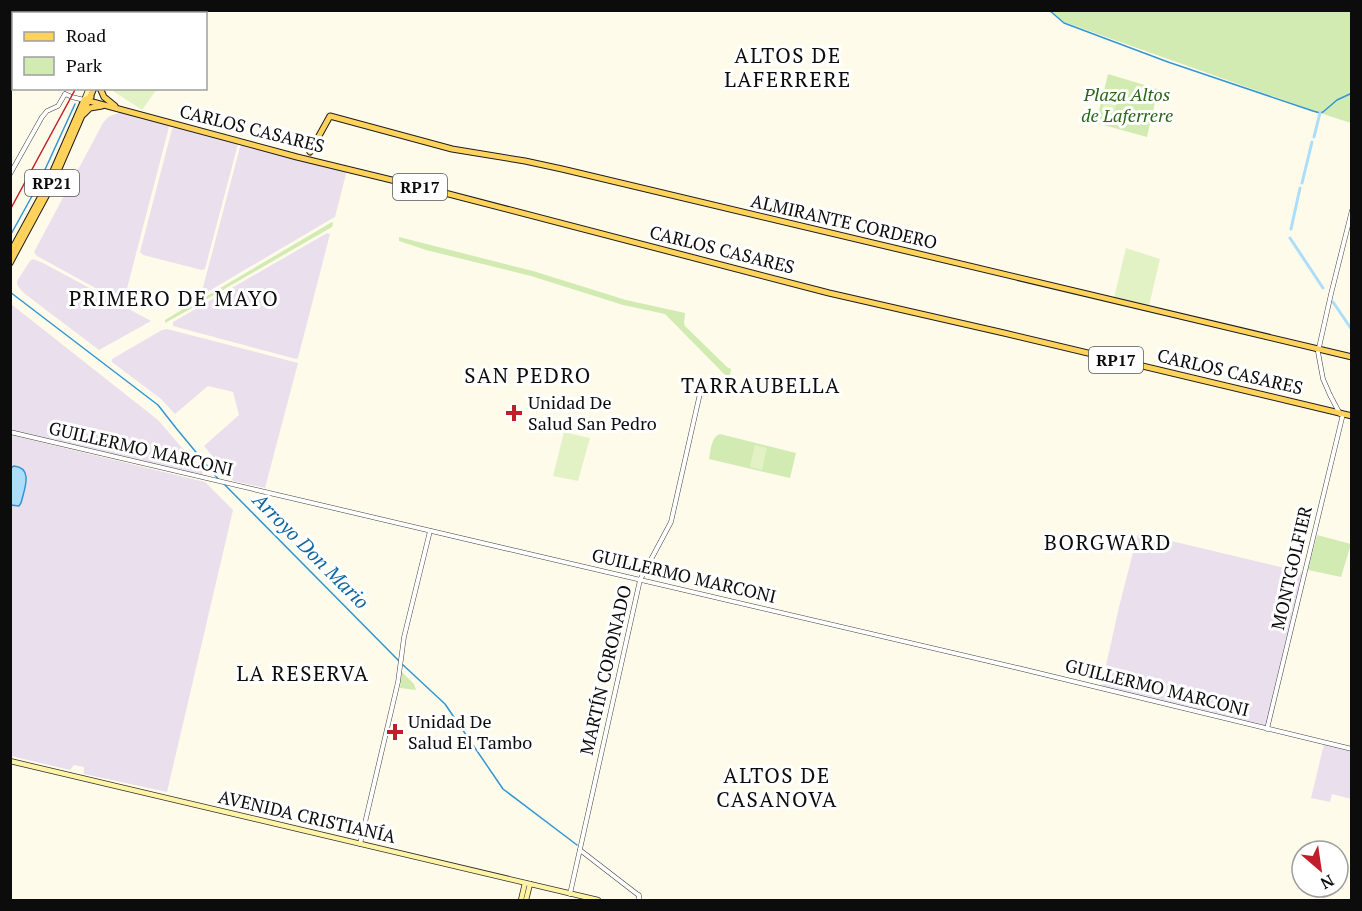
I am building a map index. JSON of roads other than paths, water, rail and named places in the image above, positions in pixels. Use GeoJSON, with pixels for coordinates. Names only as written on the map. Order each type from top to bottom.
{"type":"FeatureCollection","features":[{"type":"Feature","properties":{"kind":"main road"},"geometry":{"type":"LineString","coordinates":[[88,99],[89,90]]}},
{"type":"Feature","properties":{"kind":"main road","name":"RP21"},"geometry":{"type":"LineString","coordinates":[[10,253],[46,187],[93,90]]}},
{"type":"Feature","properties":{"kind":"main road"},"geometry":{"type":"LineString","coordinates":[[101,90],[104,97],[114,107]]}},
{"type":"Feature","properties":{"kind":"main road","name":"RP21"},"geometry":{"type":"LineString","coordinates":[[10,263],[51,187],[88,99]]}},
{"type":"Feature","properties":{"kind":"main road","name":"CARLOS CASARES"},"geometry":{"type":"LineString","coordinates":[[88,99],[297,157],[829,293],[1352,416]]}},
{"type":"Feature","properties":{"kind":"main road","name":"RP17"},"geometry":{"type":"LineString","coordinates":[[82,116],[90,108],[96,106],[114,107]]}},
{"type":"Feature","properties":{"kind":"main road","name":"CARLOS CASARES"},"geometry":{"type":"LineString","coordinates":[[114,107],[300,155],[310,152]]}},
{"type":"Feature","properties":{"kind":"main road","name":"ALMIRANTE CORDERO"},"geometry":{"type":"LineString","coordinates":[[310,152],[330,116],[452,149],[562,169],[1352,357]]}},
{"type":"Feature","properties":{"kind":"main road"},"geometry":{"type":"LineString","coordinates":[[310,152],[311,157],[316,161]]}},
{"type":"Feature","properties":{"kind":"main road","name":"AVENIDA CRISTIANÍA"},"geometry":{"type":"LineString","coordinates":[[10,761],[598,900]]}},
{"type":"Feature","properties":{"kind":"main road"},"geometry":{"type":"LineString","coordinates":[[521,900],[528,884]]}},
{"type":"Feature","properties":{"kind":"main road"},"geometry":{"type":"LineString","coordinates":[[526,900],[528,884]]}},
{"type":"Feature","properties":{"kind":"street","name":"CARLOS CASARES"},"geometry":{"type":"LineString","coordinates":[[10,174],[44,114],[58,106],[65,93],[72,97],[88,99]]}},
{"type":"Feature","properties":{"kind":"street"},"geometry":{"type":"LineString","coordinates":[[1341,414],[1323,379],[1318,349],[1352,210]]}},
{"type":"Feature","properties":{"kind":"street","name":"MARTÍN CORONADO"},"geometry":{"type":"LineString","coordinates":[[570,894],[640,580],[671,522],[701,389]]}},
{"type":"Feature","properties":{"kind":"street","name":"MONTGOLFIER"},"geometry":{"type":"LineString","coordinates":[[1267,729],[1341,414]]}},
{"type":"Feature","properties":{"kind":"street","name":"GUILLERMO MARCONI"},"geometry":{"type":"LineString","coordinates":[[10,432],[1018,668],[1352,749]]}},
{"type":"Feature","properties":{"kind":"street"},"geometry":{"type":"LineString","coordinates":[[360,844],[388,727],[404,637],[430,531]]}},
{"type":"Feature","properties":{"kind":"street"},"geometry":{"type":"LineString","coordinates":[[580,850],[637,894],[639,900]]}},
{"type":"Feature","properties":{"kind":"water"},"geometry":{"type":"Polygon","coordinates":[[[14,466],[24,471],[26,475],[19,506],[11,505],[11,468],[14,466]]]}},
{"type":"Feature","properties":{"kind":"waterway"},"geometry":{"type":"LineString","coordinates":[[1049,10],[1064,23],[1168,62],[1320,113],[1337,100],[1352,93]]}},
{"type":"Feature","properties":{"kind":"waterway"},"geometry":{"type":"LineString","coordinates":[[10,236],[37,187],[75,104]]}},
{"type":"Feature","properties":{"kind":"waterway"},"geometry":{"type":"LineString","coordinates":[[1314,137],[1320,113]]}},
{"type":"Feature","properties":{"kind":"waterway"},"geometry":{"type":"LineString","coordinates":[[1302,183],[1312,142]]}},
{"type":"Feature","properties":{"kind":"waterway"},"geometry":{"type":"LineString","coordinates":[[1291,229],[1300,188]]}},
{"type":"Feature","properties":{"kind":"waterway"},"geometry":{"type":"LineString","coordinates":[[1290,238],[1323,288]]}},
{"type":"Feature","properties":{"kind":"waterway","name":"Arroyo Don Mario"},"geometry":{"type":"LineString","coordinates":[[10,292],[158,405],[219,480]]}},
{"type":"Feature","properties":{"kind":"waterway"},"geometry":{"type":"LineString","coordinates":[[1333,302],[1352,330]]}},
{"type":"Feature","properties":{"kind":"waterway","name":"Arroyo Don Mario"},"geometry":{"type":"LineString","coordinates":[[223,483],[399,661]]}},
{"type":"Feature","properties":{"kind":"waterway","name":"Arroyo Don Mario"},"geometry":{"type":"LineString","coordinates":[[402,664],[445,704],[503,789],[577,845]]}},
{"type":"Feature","properties":{"kind":"railway"},"geometry":{"type":"LineString","coordinates":[[10,210],[75,90]]}},
{"type":"Feature","properties":{"kind":"place","name":"Unidad De Salud San Pedro"},"geometry":{"type":"Point","coordinates":[514,413]}},
{"type":"Feature","properties":{"kind":"place","name":"Unidad De Salud El Tambo"},"geometry":{"type":"Point","coordinates":[395,732]}},
{"type":"Feature","properties":{"kind":"district","name":"ALTOS DE LAFERRERE"},"geometry":{"type":"Point","coordinates":[788,68]}},
{"type":"Feature","properties":{"kind":"district","name":"PRIMERO DE MAYO"},"geometry":{"type":"Point","coordinates":[174,299]}},
{"type":"Feature","properties":{"kind":"district","name":"SAN PEDRO"},"geometry":{"type":"Point","coordinates":[528,376]}},
{"type":"Feature","properties":{"kind":"district","name":"TARRAUBELLA"},"geometry":{"type":"Point","coordinates":[761,386]}},
{"type":"Feature","properties":{"kind":"district","name":"BORGWARD"},"geometry":{"type":"Point","coordinates":[1108,543]}},
{"type":"Feature","properties":{"kind":"district","name":"LA RESERVA"},"geometry":{"type":"Point","coordinates":[303,674]}},
{"type":"Feature","properties":{"kind":"district","name":"ALTOS DE CASANOVA"},"geometry":{"type":"Point","coordinates":[777,788]}},
{"type":"Feature","properties":{"kind":"park label","name":"Plaza Altos de Laferrere"},"geometry":{"type":"Point","coordinates":[1127,106]}}]}
